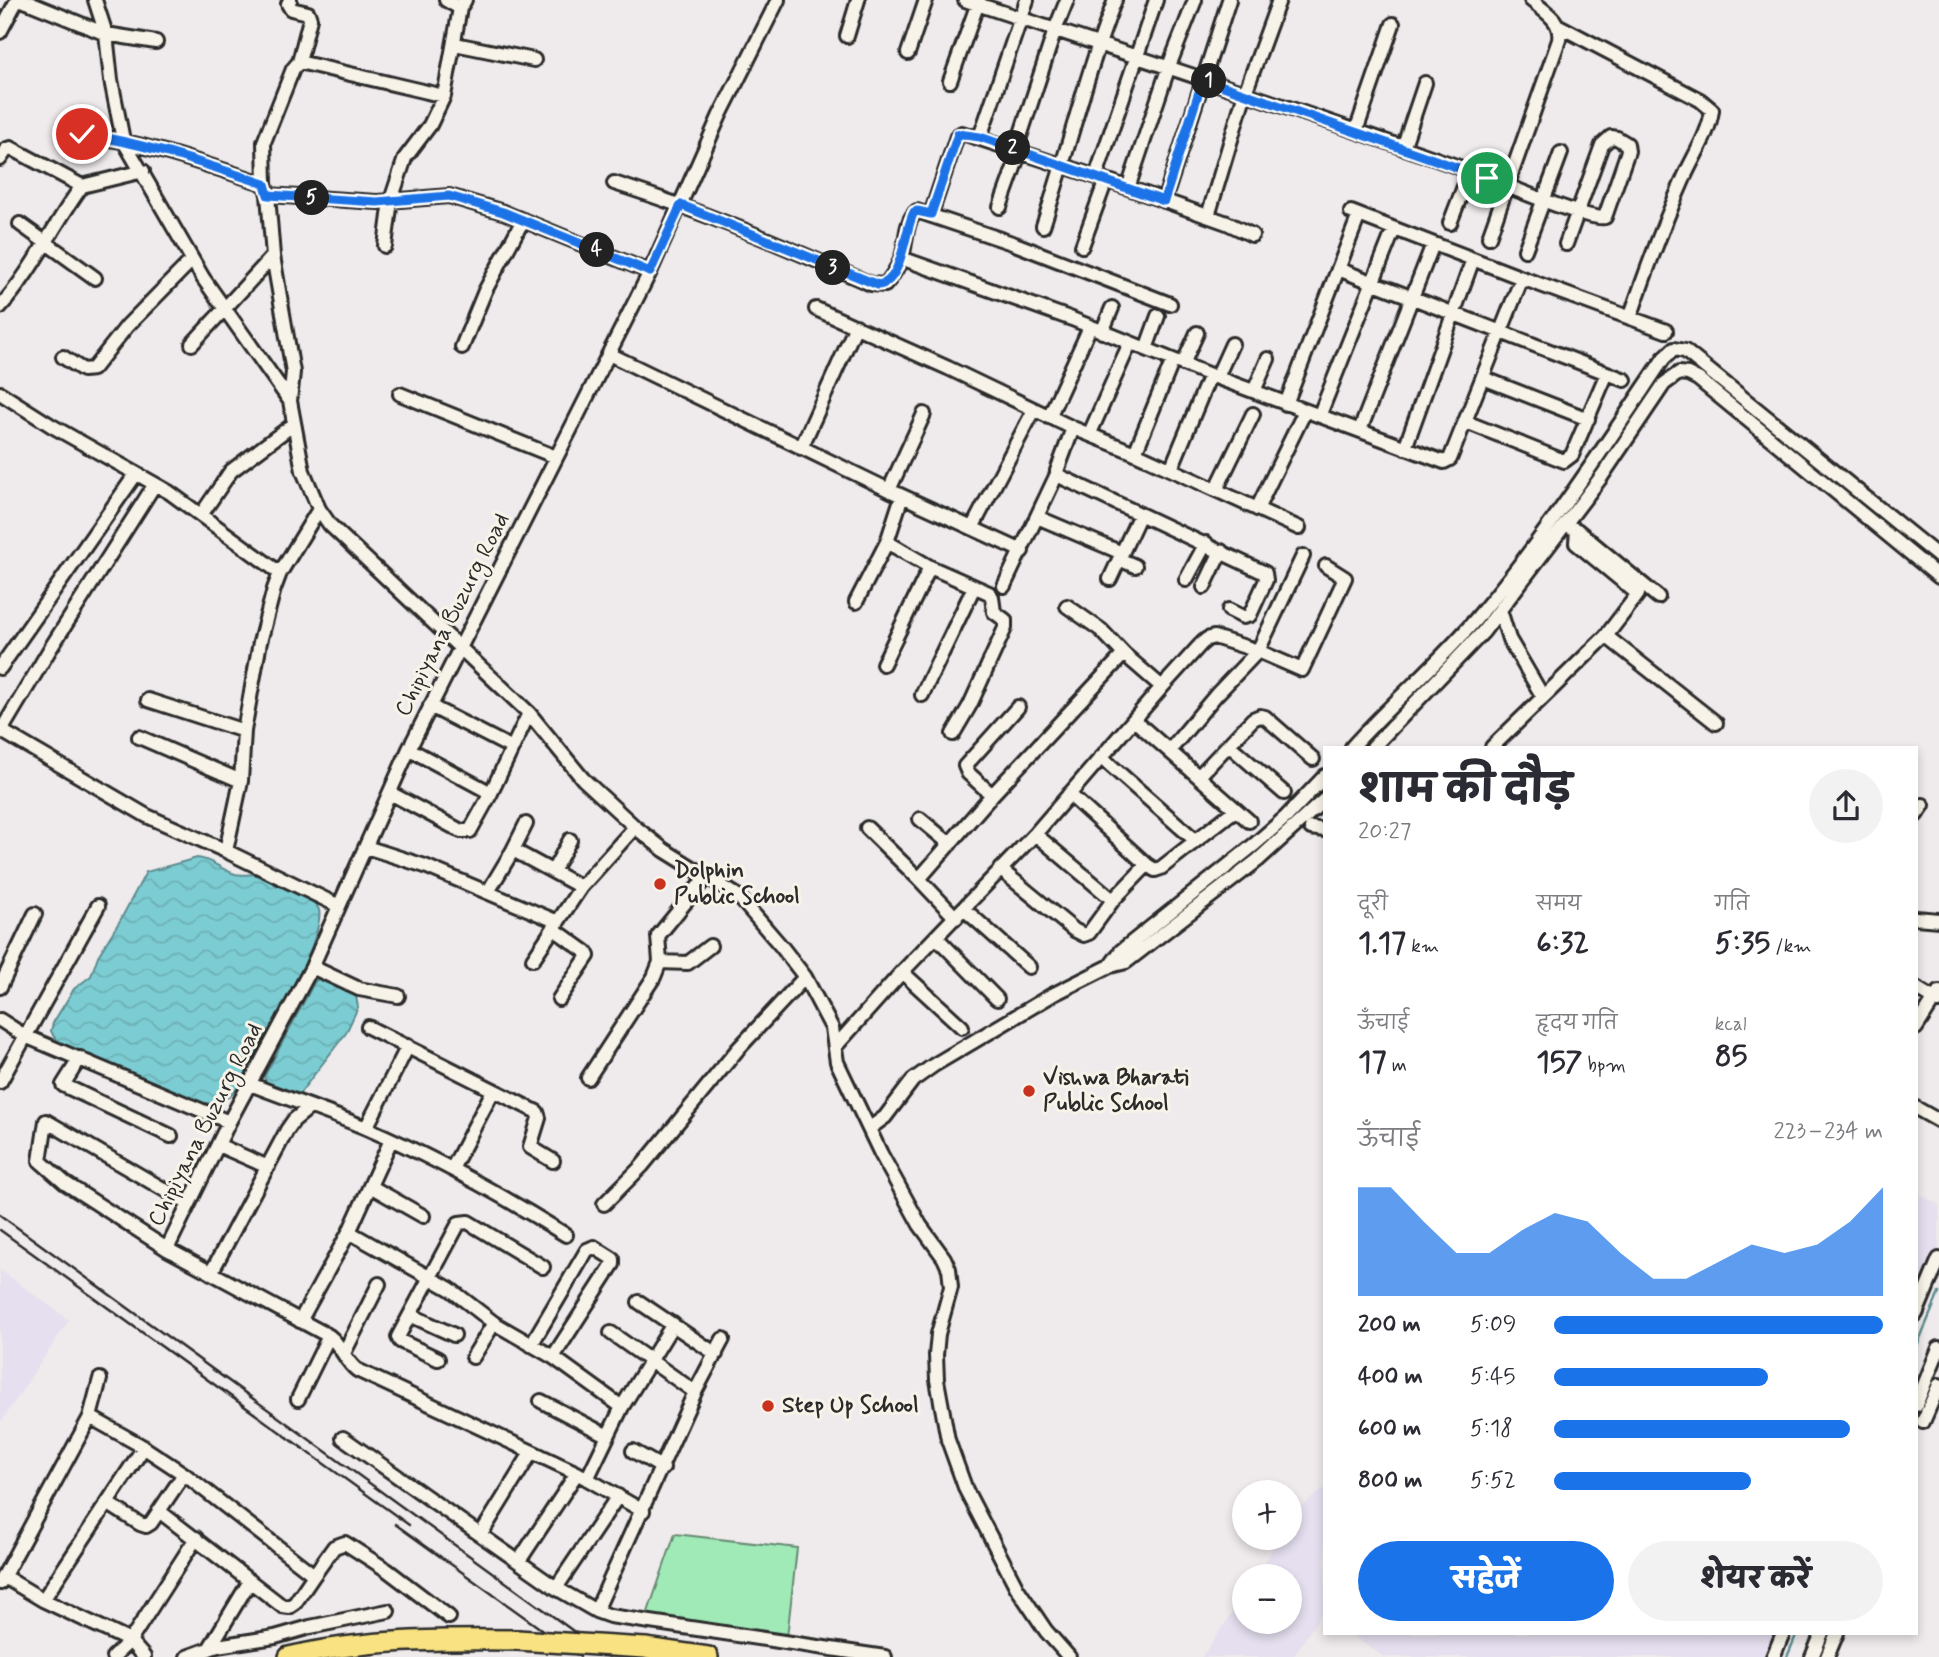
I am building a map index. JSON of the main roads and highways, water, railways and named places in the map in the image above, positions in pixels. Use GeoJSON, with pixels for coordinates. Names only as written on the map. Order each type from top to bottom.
{"type":"FeatureCollection","features":[{"type":"Feature","properties":{"kind":"highway"},"geometry":{"type":"LineString","coordinates":[[289,1657],[395,1641],[431,1639],[517,1640],[645,1648],[708,1657]]}},
{"type":"Feature","properties":{"kind":"water"},"geometry":{"type":"Polygon","coordinates":[[[197,858],[235,874],[262,875],[281,882],[301,893],[319,910],[312,946],[273,1031],[235,1091],[225,1099],[212,1103],[181,1096],[124,1069],[64,1046],[51,1031],[74,989],[91,976],[98,956],[146,872],[197,858]]]}},
{"type":"Feature","properties":{"kind":"water"},"geometry":{"type":"Polygon","coordinates":[[[321,978],[356,996],[358,1007],[346,1033],[300,1093],[290,1093],[267,1084],[264,1077],[315,981],[321,978]]]}},
{"type":"Feature","properties":{"kind":"waterway"},"geometry":{"type":"LineString","coordinates":[[1918,1343],[1939,1293]]}},
{"type":"Feature","properties":{"kind":"waterway"},"geometry":{"type":"LineString","coordinates":[[1787,1657],[1796,1635]]}},
{"type":"Feature","properties":{"kind":"railway"},"geometry":{"type":"LineString","coordinates":[[0,1215],[609,1657]]}},
{"type":"Feature","properties":{"kind":"railway"},"geometry":{"type":"LineString","coordinates":[[0,1230],[409,1525]]}},
{"type":"Feature","properties":{"kind":"railway"},"geometry":{"type":"LineString","coordinates":[[395,1524],[580,1657]]}},
{"type":"Feature","properties":{"kind":"place","name":"Dolphin Public School"},"geometry":{"type":"Point","coordinates":[660,884]}},
{"type":"Feature","properties":{"kind":"place","name":"Vishwa Bharati Public School"},"geometry":{"type":"Point","coordinates":[1029,1091]}},
{"type":"Feature","properties":{"kind":"place","name":"Step Up School"},"geometry":{"type":"Point","coordinates":[768,1406]}}]}
